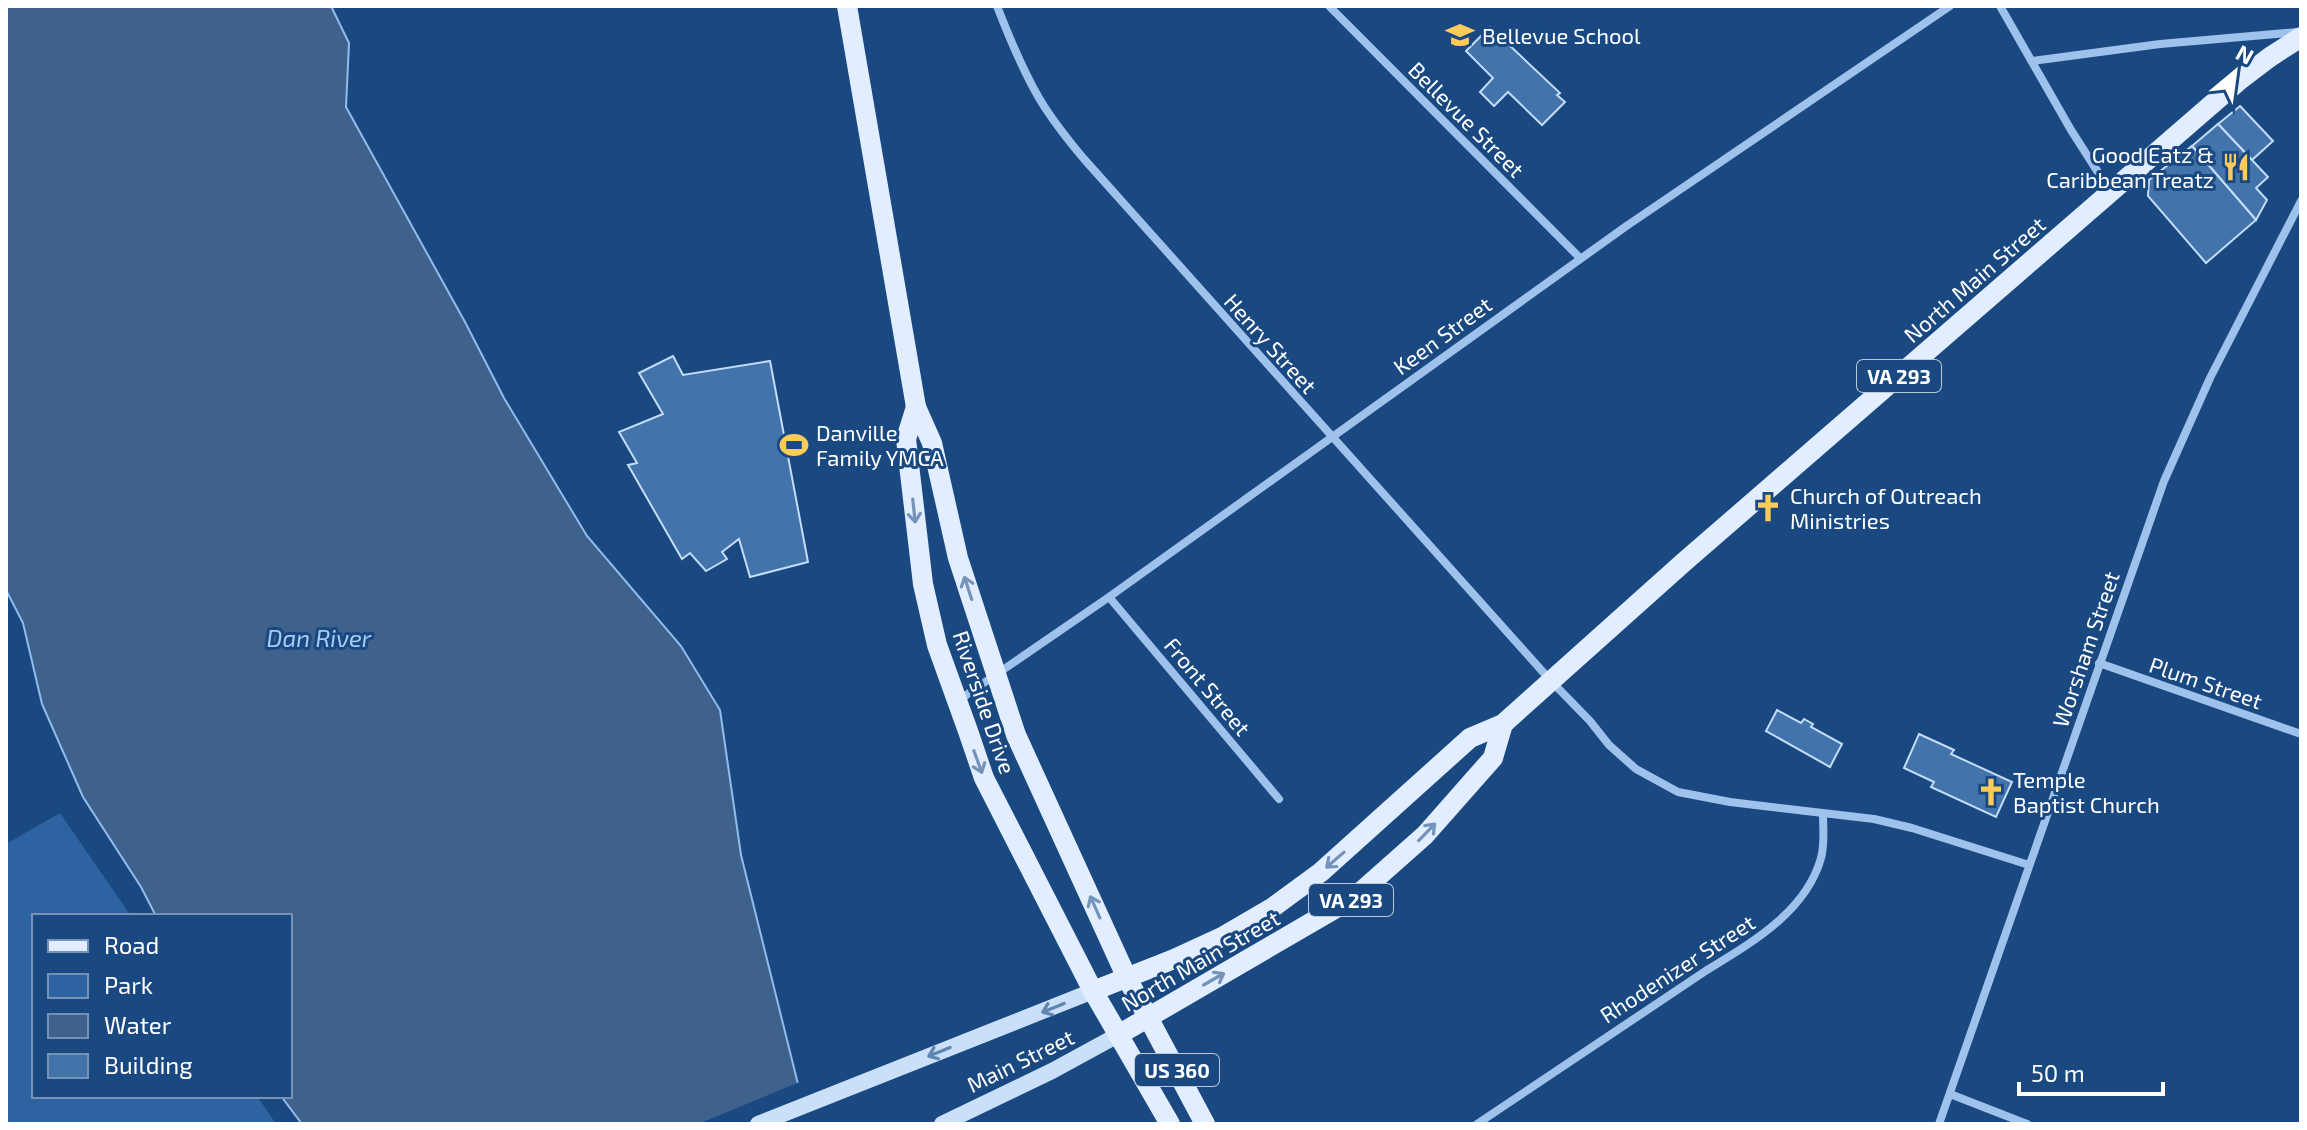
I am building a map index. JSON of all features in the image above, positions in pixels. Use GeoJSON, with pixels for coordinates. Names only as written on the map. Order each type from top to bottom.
{"type":"FeatureCollection","features":[{"type":"Feature","properties":{"kind":"main road","name":"Riverside Drive"},"geometry":{"type":"LineString","coordinates":[[847,6],[916,407],[932,443],[958,558],[1016,735],[1127,978]]}},
{"type":"Feature","properties":{"kind":"main road","name":"North Main Street"},"geometry":{"type":"LineString","coordinates":[[1093,991],[1212,942],[1272,908],[1321,872],[1470,738],[1503,724],[1684,562],[2241,79],[2301,34]]}},
{"type":"Feature","properties":{"kind":"main road","name":"Riverside Drive"},"geometry":{"type":"LineString","coordinates":[[916,407],[906,439],[923,584],[937,645],[959,700],[984,778],[1093,991]]}},
{"type":"Feature","properties":{"kind":"main road","name":"North Main Street"},"geometry":{"type":"LineString","coordinates":[[1118,1035],[1355,897],[1425,835],[1493,758],[1503,724]]}},
{"type":"Feature","properties":{"kind":"main road","name":"US 360"},"geometry":{"type":"LineString","coordinates":[[1127,978],[1205,1124]]}},
{"type":"Feature","properties":{"kind":"main road","name":"US 360"},"geometry":{"type":"LineString","coordinates":[[1093,991],[1170,1124]]}},
{"type":"Feature","properties":{"kind":"main road","name":"Main Street"},"geometry":{"type":"LineString","coordinates":[[758,1124],[1093,991]]}},
{"type":"Feature","properties":{"kind":"main road","name":"Main Street"},"geometry":{"type":"LineString","coordinates":[[942,1124],[1118,1035]]}},
{"type":"Feature","properties":{"kind":"street","name":"Henry Street"},"geometry":{"type":"LineString","coordinates":[[997,6],[1019,60],[1062,133],[1609,745],[1636,769],[1678,792],[1823,814]]}},
{"type":"Feature","properties":{"kind":"street","name":"Bellevue Street"},"geometry":{"type":"LineString","coordinates":[[1329,6],[1580,258]]}},
{"type":"Feature","properties":{"kind":"street","name":"Keen Street"},"geometry":{"type":"LineString","coordinates":[[959,700],[1109,597],[1580,258],[1950,6]]}},
{"type":"Feature","properties":{"kind":"street"},"geometry":{"type":"LineString","coordinates":[[2000,6],[2071,130],[2111,192]]}},
{"type":"Feature","properties":{"kind":"street"},"geometry":{"type":"LineString","coordinates":[[2032,61],[2160,44],[2301,34]]}},
{"type":"Feature","properties":{"kind":"street","name":"Worsham Street"},"geometry":{"type":"LineString","coordinates":[[1939,1124],[2164,481],[2200,399],[2301,201]]}},
{"type":"Feature","properties":{"kind":"street","name":"Front Street"},"geometry":{"type":"LineString","coordinates":[[1109,597],[1279,799]]}},
{"type":"Feature","properties":{"kind":"street","name":"Plum Street"},"geometry":{"type":"LineString","coordinates":[[2099,663],[2301,734]]}},
{"type":"Feature","properties":{"kind":"street"},"geometry":{"type":"LineString","coordinates":[[1823,814],[1874,819],[1912,828],[2029,865]]}},
{"type":"Feature","properties":{"kind":"street","name":"Rhodenizer Street"},"geometry":{"type":"LineString","coordinates":[[1477,1124],[1746,947],[1773,926],[1812,880],[1821,858],[1823,814]]}},
{"type":"Feature","properties":{"kind":"street"},"geometry":{"type":"LineString","coordinates":[[1950,1094],[2027,1124]]}},
{"type":"Feature","properties":{"kind":"green space"},"geometry":{"type":"Polygon","coordinates":[[[60,813],[130,914],[32,914],[32,1098],[258,1098],[276,1124],[6,1124],[6,844],[60,813]]]}},
{"type":"Feature","properties":{"kind":"water","name":"Dan River"},"geometry":{"type":"Polygon","coordinates":[[[6,6],[331,6],[349,43],[346,107],[504,398],[587,536],[681,646],[720,710],[741,855],[798,1084],[829,1124],[302,1124],[282,1098],[292,1098],[292,914],[155,914],[83,797],[42,704],[23,623],[6,590],[6,6]]]}},
{"type":"Feature","properties":{"kind":"pier"},"geometry":{"type":"Polygon","coordinates":[[[802,1081],[833,1124],[698,1124],[802,1081]]]}},
{"type":"Feature","properties":{"kind":"building"},"geometry":{"type":"Polygon","coordinates":[[[1490,27],[1560,93],[1557,95],[1565,102],[1542,125],[1508,92],[1494,106],[1480,92],[1493,78],[1466,51],[1490,27]]]}},
{"type":"Feature","properties":{"kind":"building"},"geometry":{"type":"Polygon","coordinates":[[[2240,106],[2273,141],[2252,160],[2218,124],[2240,106]]]}},
{"type":"Feature","properties":{"kind":"building"},"geometry":{"type":"Polygon","coordinates":[[[2218,124],[2268,177],[2256,188],[2267,200],[2256,220],[2192,146],[2218,124]]]}},
{"type":"Feature","properties":{"kind":"building"},"geometry":{"type":"Polygon","coordinates":[[[2192,146],[2256,220],[2206,263],[2148,196],[2149,180],[2192,146]]]}},
{"type":"Feature","properties":{"kind":"building"},"geometry":{"type":"Polygon","coordinates":[[[673,356],[683,375],[770,361],[808,562],[750,577],[739,539],[722,552],[727,559],[706,571],[690,553],[682,559],[628,465],[637,463],[619,432],[663,414],[639,373],[673,356]]]}},
{"type":"Feature","properties":{"kind":"building"},"geometry":{"type":"Polygon","coordinates":[[[1777,710],[1801,723],[1804,719],[1813,724],[1811,727],[1842,744],[1830,767],[1766,731],[1777,710]]]}},
{"type":"Feature","properties":{"kind":"building"},"geometry":{"type":"Polygon","coordinates":[[[1919,734],[1954,750],[1951,754],[2012,782],[1996,817],[1931,787],[1934,782],[1904,768],[1919,734]]]}},
{"type":"Feature","properties":{"kind":"place","name":"Bellevue School"},"geometry":{"type":"Point","coordinates":[1460,35]}},
{"type":"Feature","properties":{"kind":"place","name":"Good Eatz & Caribbean Treatz"},"geometry":{"type":"Point","coordinates":[2236,167]}},
{"type":"Feature","properties":{"kind":"place","name":"Danville Family YMCA"},"geometry":{"type":"Point","coordinates":[794,445]}},
{"type":"Feature","properties":{"kind":"place","name":"Church of Outreach Ministries"},"geometry":{"type":"Point","coordinates":[1768,508]}},
{"type":"Feature","properties":{"kind":"place","name":"Temple Baptist Church"},"geometry":{"type":"Point","coordinates":[1991,792]}}]}
